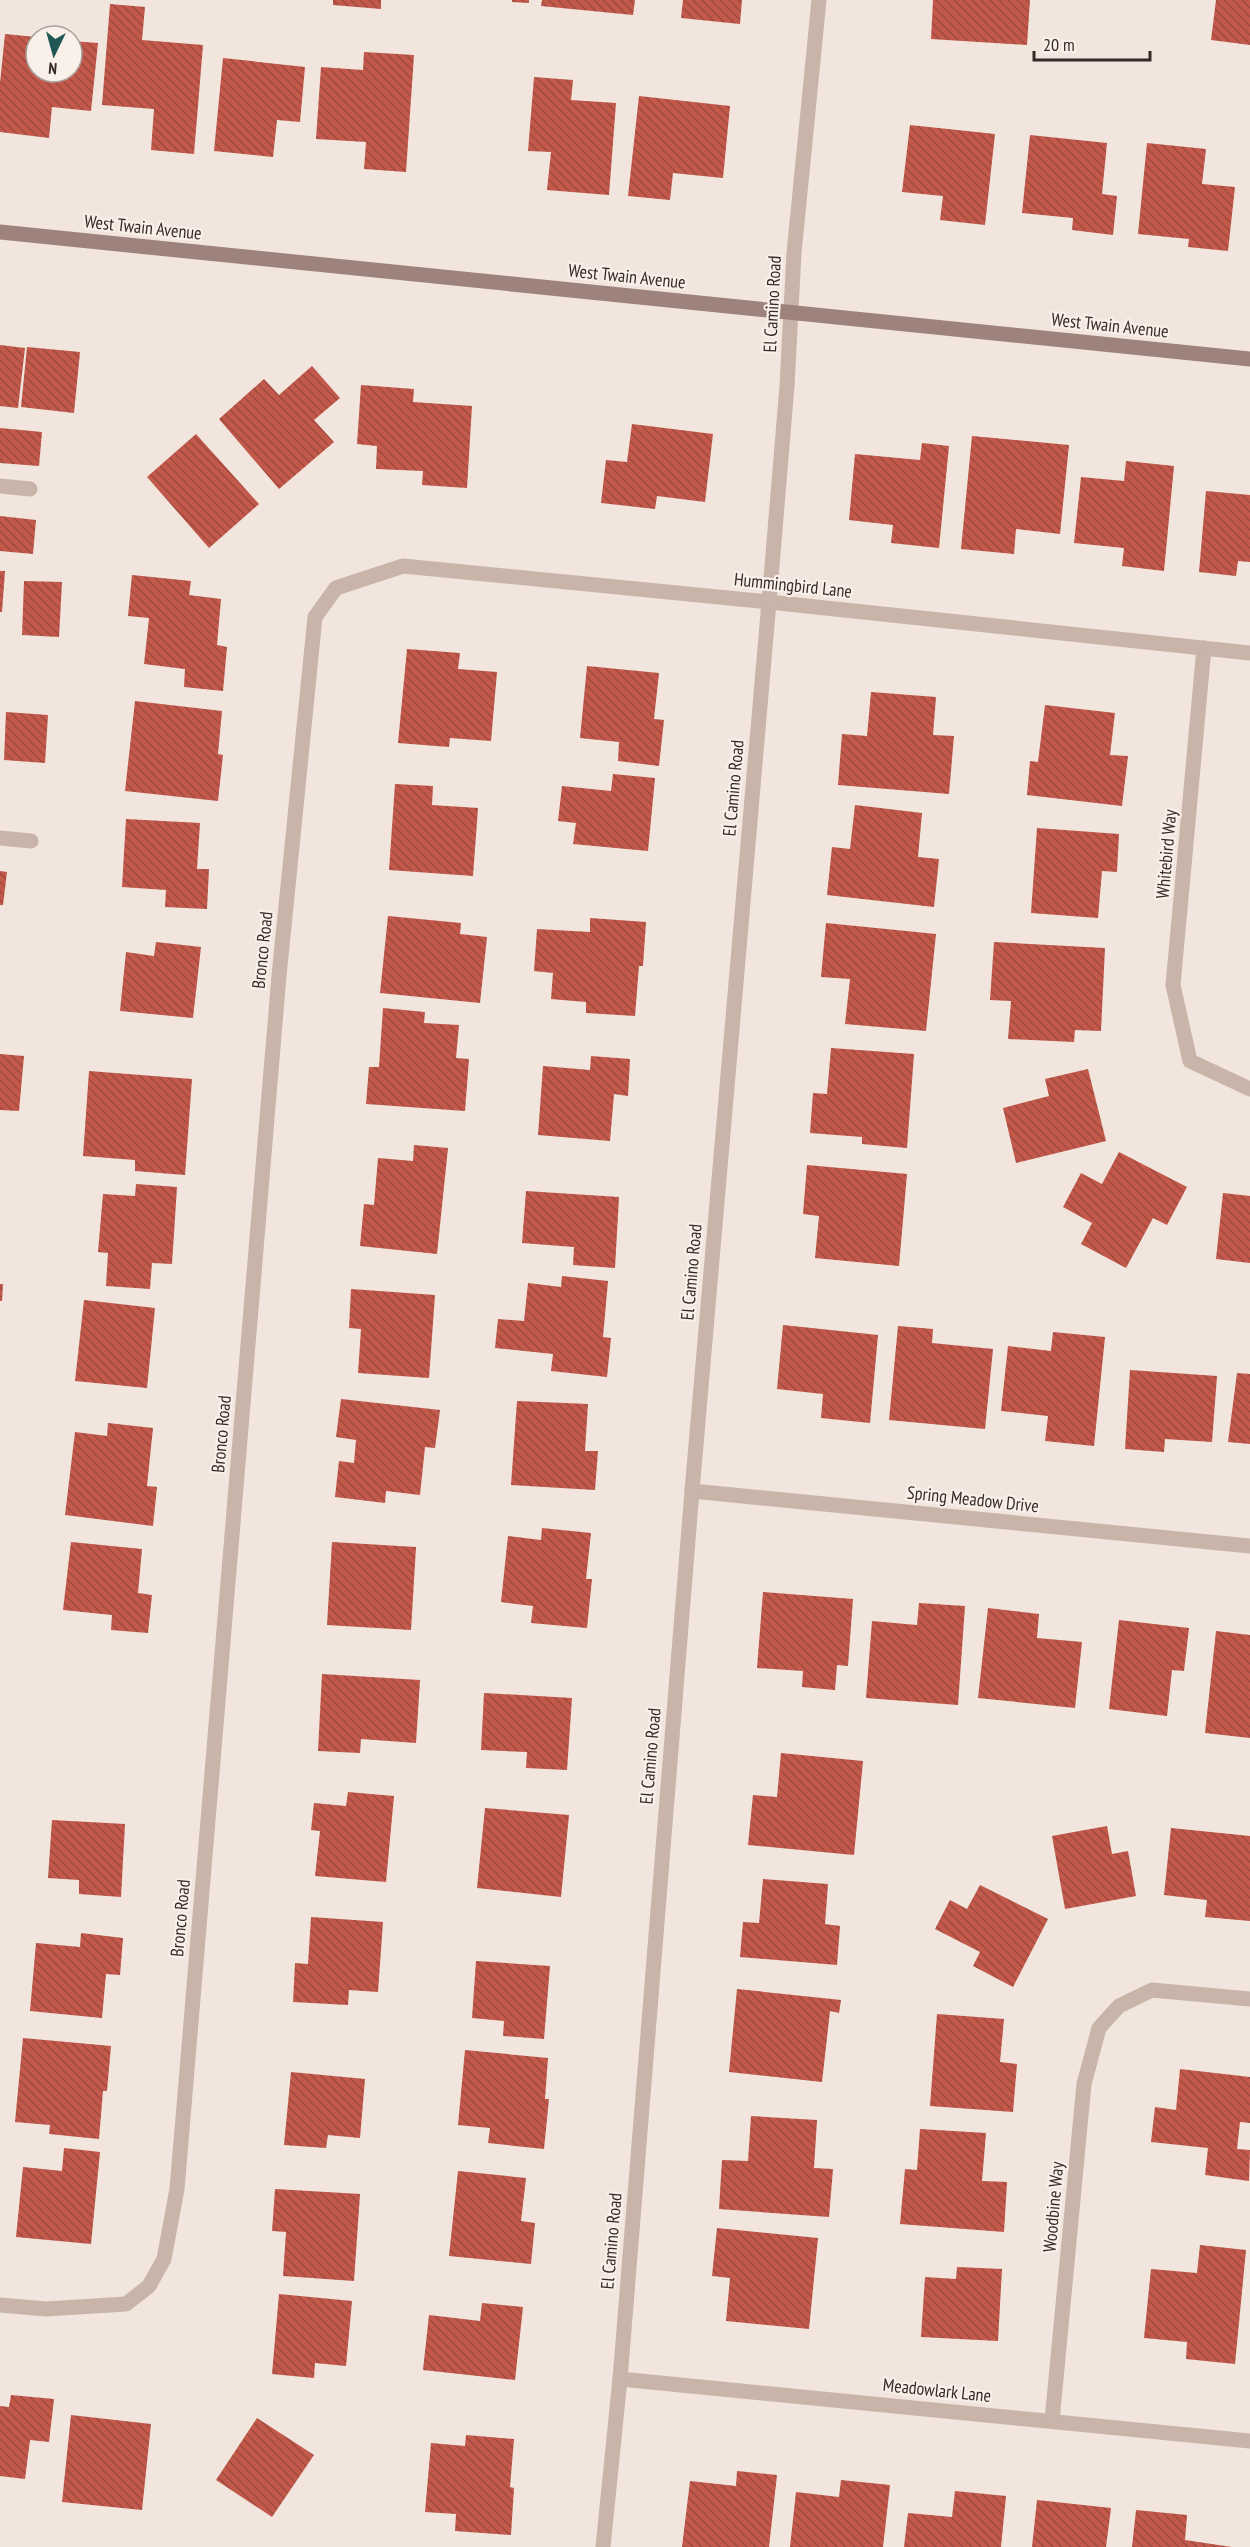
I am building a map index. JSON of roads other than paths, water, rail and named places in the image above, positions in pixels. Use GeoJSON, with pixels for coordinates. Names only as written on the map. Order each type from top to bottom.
{"type":"FeatureCollection","features":[{"type":"Feature","properties":{"kind":"street","name":"El Camino Road"},"geometry":{"type":"LineString","coordinates":[[603,2547],[620,2379],[692,1491],[769,602],[794,253],[819,0]]}},
{"type":"Feature","properties":{"kind":"street","name":"West Twain Avenue"},"geometry":{"type":"LineString","coordinates":[[0,232],[1250,359]]}},
{"type":"Feature","properties":{"kind":"street"},"geometry":{"type":"LineString","coordinates":[[0,486],[30,489]]}},
{"type":"Feature","properties":{"kind":"street","name":"Hummingbird Lane"},"geometry":{"type":"LineString","coordinates":[[336,588],[403,567],[769,602],[1250,653]]}},
{"type":"Feature","properties":{"kind":"street","name":"Bronco Road"},"geometry":{"type":"LineString","coordinates":[[0,2305],[46,2310],[126,2304],[149,2286],[164,2259],[177,2189],[279,976],[315,617],[336,588]]}},
{"type":"Feature","properties":{"kind":"street","name":"Whitebird Way"},"geometry":{"type":"LineString","coordinates":[[1204,648],[1173,985],[1190,1061],[1250,1089]]}},
{"type":"Feature","properties":{"kind":"street"},"geometry":{"type":"LineString","coordinates":[[0,838],[31,841]]}},
{"type":"Feature","properties":{"kind":"street","name":"Spring Meadow Drive"},"geometry":{"type":"LineString","coordinates":[[692,1491],[1250,1546]]}},
{"type":"Feature","properties":{"kind":"street","name":"Woodbine Way"},"geometry":{"type":"LineString","coordinates":[[1052,2421],[1084,2084],[1099,2028],[1119,2006],[1152,1990],[1250,1999]]}},
{"type":"Feature","properties":{"kind":"street","name":"Meadowlark Lane"},"geometry":{"type":"LineString","coordinates":[[620,2379],[1250,2440]]}}]}
